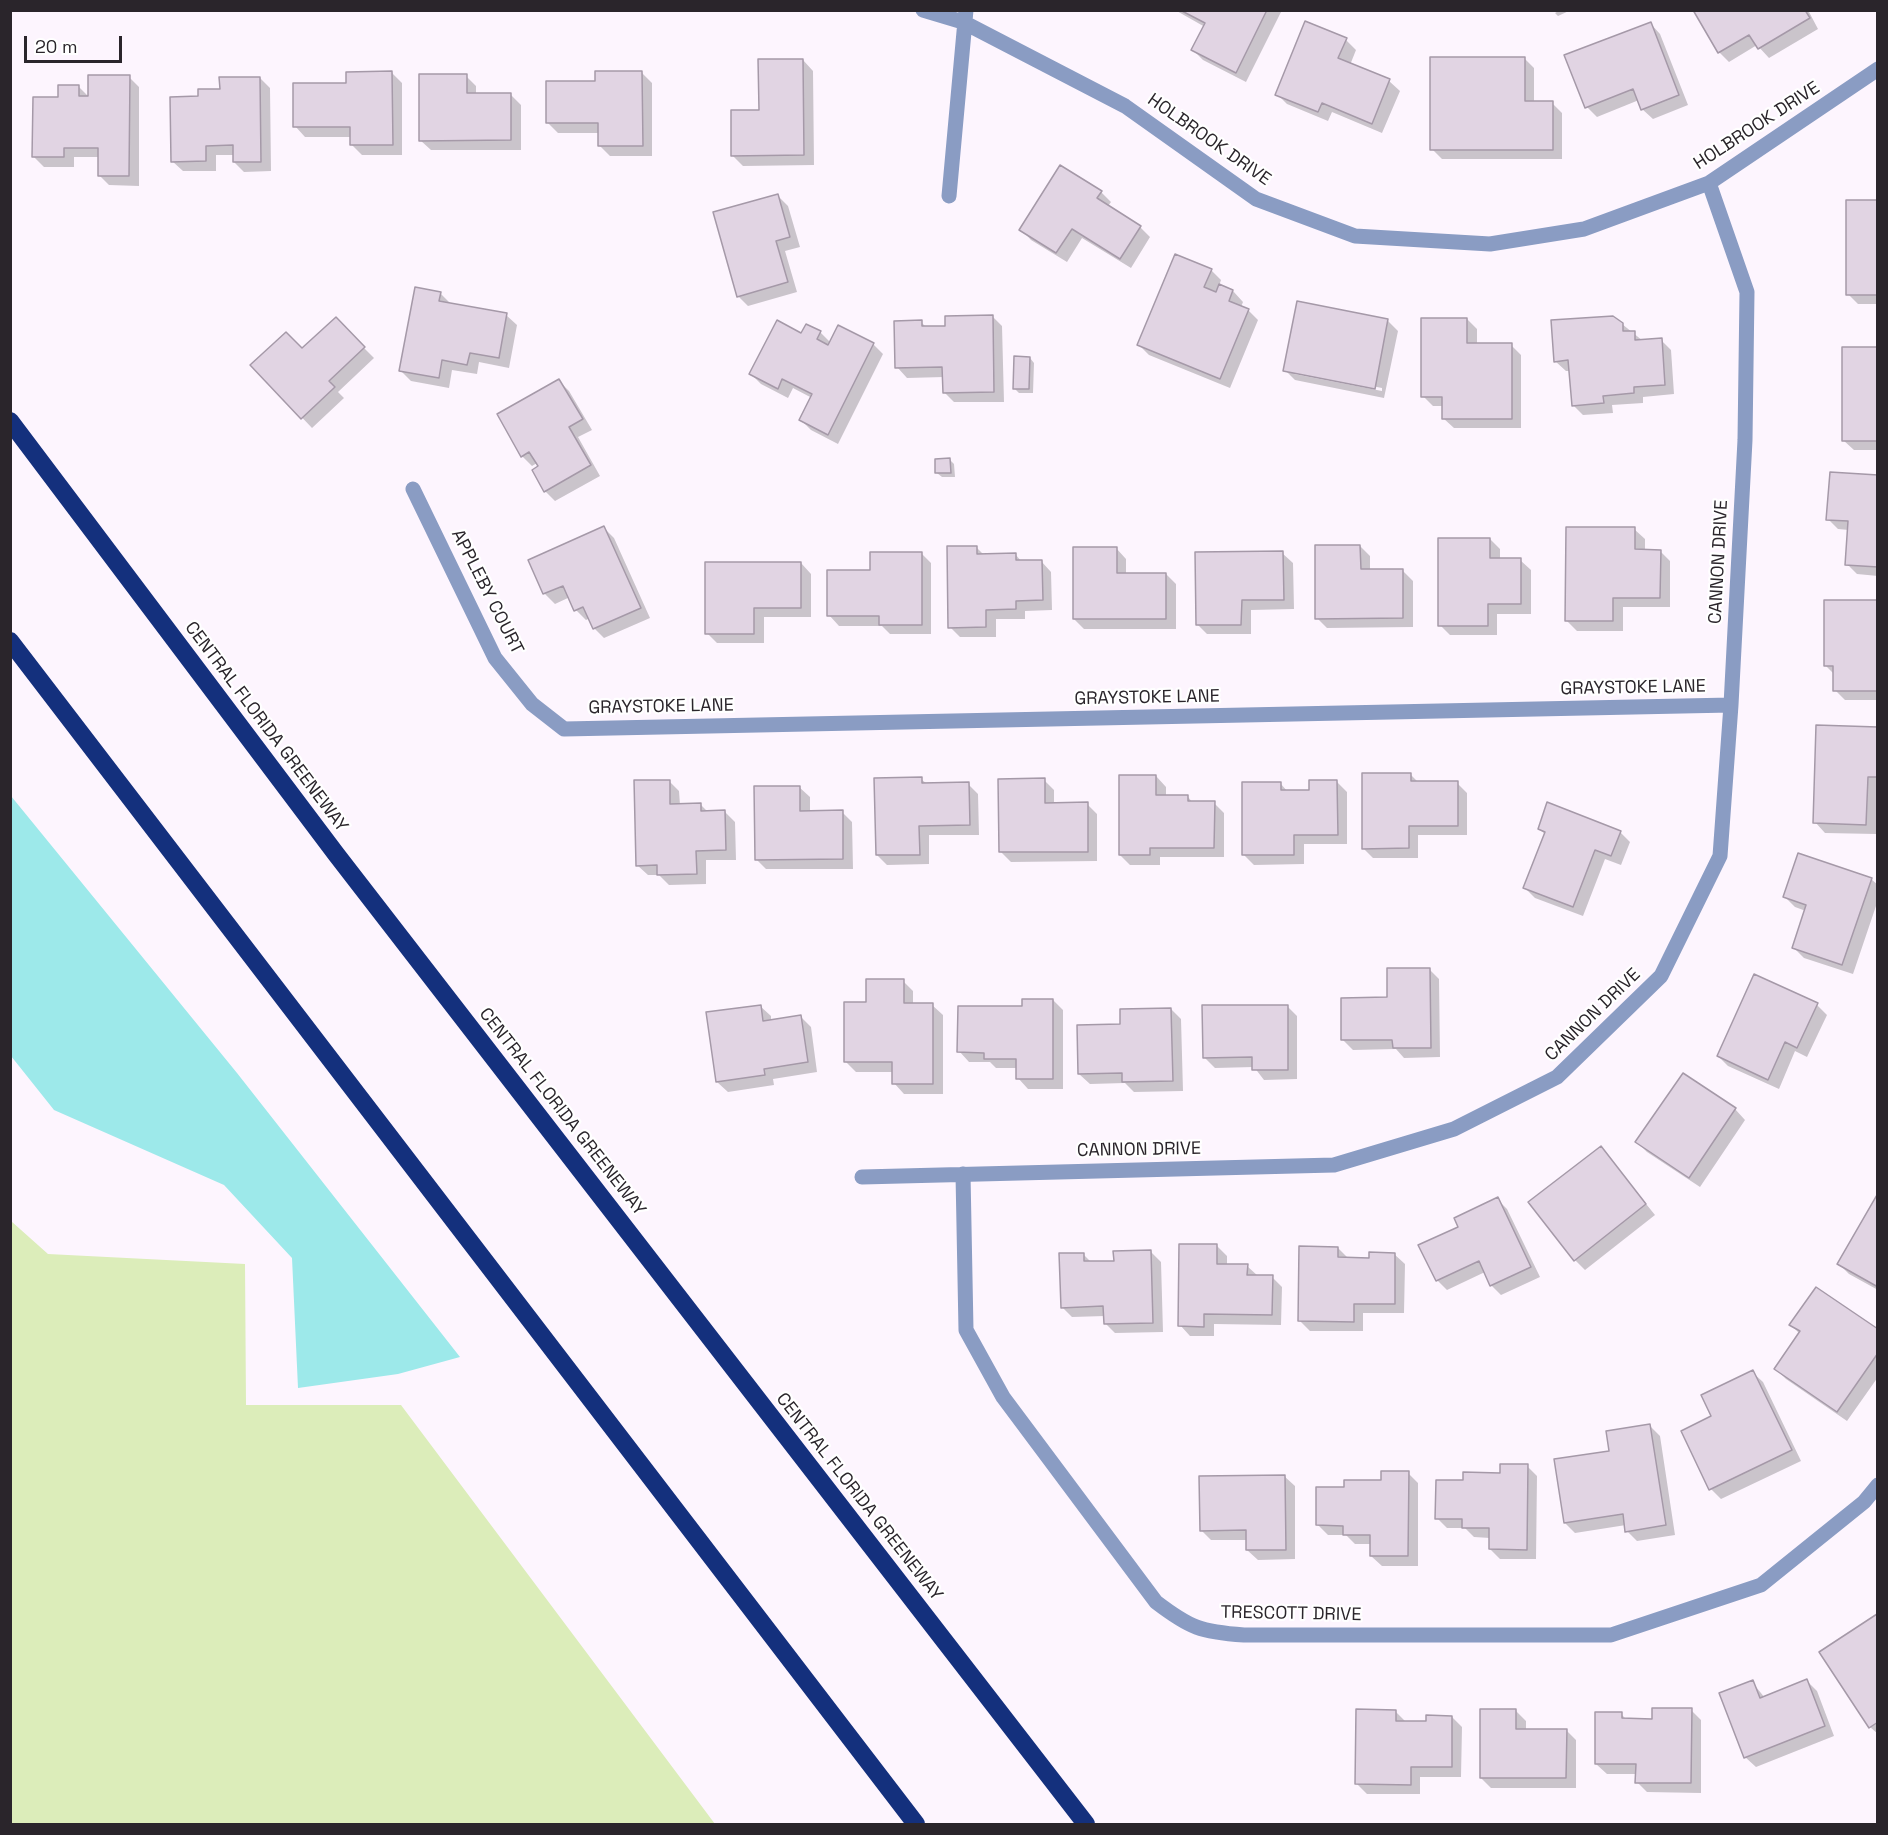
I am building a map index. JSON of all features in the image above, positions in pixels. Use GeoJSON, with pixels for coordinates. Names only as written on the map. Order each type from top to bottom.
{"type":"FeatureCollection","features":[{"type":"Feature","properties":{"kind":"highway","name":"CENTRAL FLORIDA GREENEWAY"},"geometry":{"type":"LineString","coordinates":[[10,421],[336,854],[1086,1824]]}},
{"type":"Feature","properties":{"kind":"highway"},"geometry":{"type":"LineString","coordinates":[[10,641],[916,1824]]}},
{"type":"Feature","properties":{"kind":"street","name":"HOLBROOK DRIVE"},"geometry":{"type":"LineString","coordinates":[[923,10],[964,16],[1125,106],[1256,199],[1355,236],[1490,244],[1584,229],[1709,183],[1878,69]]}},
{"type":"Feature","properties":{"kind":"street"},"geometry":{"type":"LineString","coordinates":[[949,196],[964,16]]}},
{"type":"Feature","properties":{"kind":"street","name":"CANNON DRIVE"},"geometry":{"type":"LineString","coordinates":[[861,1178],[1334,1165],[1454,1129],[1557,1077],[1661,976],[1720,856],[1731,705],[1745,440],[1747,292],[1709,183]]}},
{"type":"Feature","properties":{"kind":"street","name":"APPLEBY COURT"},"geometry":{"type":"LineString","coordinates":[[413,489],[495,658],[532,704],[564,729]]}},
{"type":"Feature","properties":{"kind":"street","name":"GRAYSTOKE LANE"},"geometry":{"type":"LineString","coordinates":[[564,729],[1731,705]]}},
{"type":"Feature","properties":{"kind":"street","name":"TRESCOTT DRIVE"},"geometry":{"type":"LineString","coordinates":[[963,1174],[966,1330],[1003,1397],[1156,1602],[1177,1618],[1206,1632],[1244,1635],[1611,1635],[1761,1585],[1864,1502],[1878,1485]]}},
{"type":"Feature","properties":{"kind":"green space"},"geometry":{"type":"Polygon","coordinates":[[[11,1221],[48,1254],[245,1264],[246,1405],[401,1405],[715,1824],[11,1824],[11,1221]]]}},
{"type":"Feature","properties":{"kind":"water"},"geometry":{"type":"Polygon","coordinates":[[[11,796],[237,1073],[460,1357],[398,1374],[298,1388],[292,1258],[224,1185],[54,1110],[11,1056],[11,796]]]}},
{"type":"Feature","properties":{"kind":"building"},"geometry":{"type":"Polygon","coordinates":[[[1180,10],[1267,10],[1236,73],[1191,50],[1205,23],[1180,10]]]}},
{"type":"Feature","properties":{"kind":"building"},"geometry":{"type":"Polygon","coordinates":[[[1693,10],[1805,10],[1810,18],[1758,49],[1749,35],[1718,53],[1693,10]]]}},
{"type":"Feature","properties":{"kind":"building"},"geometry":{"type":"Polygon","coordinates":[[[1305,21],[1347,38],[1338,58],[1390,79],[1372,124],[1322,103],[1318,112],[1275,95],[1305,21]]]}},
{"type":"Feature","properties":{"kind":"building"},"geometry":{"type":"Polygon","coordinates":[[[1651,22],[1679,95],[1641,110],[1633,89],[1585,108],[1564,55],[1651,22]]]}},
{"type":"Feature","properties":{"kind":"building"},"geometry":{"type":"Polygon","coordinates":[[[1430,57],[1525,57],[1525,101],[1553,101],[1553,150],[1430,150],[1430,57]]]}},
{"type":"Feature","properties":{"kind":"building"},"geometry":{"type":"Polygon","coordinates":[[[758,59],[803,59],[804,155],[731,156],[731,110],[759,110],[758,59]]]}},
{"type":"Feature","properties":{"kind":"building"},"geometry":{"type":"Polygon","coordinates":[[[392,71],[393,145],[350,145],[350,127],[293,127],[293,83],[346,83],[346,72],[392,71]]]}},
{"type":"Feature","properties":{"kind":"building"},"geometry":{"type":"Polygon","coordinates":[[[595,71],[642,71],[643,146],[598,146],[598,123],[546,123],[546,81],[595,81],[595,71]]]}},
{"type":"Feature","properties":{"kind":"building"},"geometry":{"type":"Polygon","coordinates":[[[419,74],[467,74],[467,93],[511,93],[511,140],[419,141],[419,74]]]}},
{"type":"Feature","properties":{"kind":"building"},"geometry":{"type":"Polygon","coordinates":[[[88,75],[130,75],[129,176],[98,176],[98,148],[64,148],[64,157],[32,157],[33,97],[58,97],[58,85],[79,85],[79,96],[88,96],[88,75]]]}},
{"type":"Feature","properties":{"kind":"building"},"geometry":{"type":"Polygon","coordinates":[[[219,77],[260,77],[261,162],[233,162],[233,145],[206,146],[206,161],[171,162],[170,97],[198,96],[198,89],[220,89],[219,77]]]}},
{"type":"Feature","properties":{"kind":"building"},"geometry":{"type":"Polygon","coordinates":[[[1060,165],[1102,191],[1097,198],[1141,226],[1120,259],[1072,229],[1056,253],[1019,230],[1060,165]]]}},
{"type":"Feature","properties":{"kind":"building"},"geometry":{"type":"Polygon","coordinates":[[[778,194],[790,237],[776,241],[788,282],[737,297],[713,212],[778,194]]]}},
{"type":"Feature","properties":{"kind":"building"},"geometry":{"type":"Polygon","coordinates":[[[1846,200],[1878,200],[1878,295],[1846,295],[1846,200]]]}},
{"type":"Feature","properties":{"kind":"building"},"geometry":{"type":"Polygon","coordinates":[[[1175,254],[1212,269],[1204,287],[1216,292],[1219,284],[1233,290],[1229,301],[1249,309],[1220,379],[1137,345],[1175,254]]]}},
{"type":"Feature","properties":{"kind":"building"},"geometry":{"type":"Polygon","coordinates":[[[415,287],[441,292],[439,301],[507,313],[499,358],[470,353],[467,365],[442,360],[439,378],[399,371],[415,287]]]}},
{"type":"Feature","properties":{"kind":"building"},"geometry":{"type":"Polygon","coordinates":[[[1297,301],[1388,319],[1375,389],[1283,371],[1297,301]]]}},
{"type":"Feature","properties":{"kind":"building"},"geometry":{"type":"Polygon","coordinates":[[[993,315],[994,392],[943,393],[942,367],[895,368],[894,321],[922,320],[922,326],[945,326],[945,316],[993,315]]]}},
{"type":"Feature","properties":{"kind":"building"},"geometry":{"type":"Polygon","coordinates":[[[1613,316],[1623,323],[1623,331],[1635,331],[1635,340],[1662,338],[1665,385],[1634,387],[1634,393],[1603,396],[1604,403],[1572,406],[1568,360],[1554,362],[1551,320],[1613,316]]]}},
{"type":"Feature","properties":{"kind":"building"},"geometry":{"type":"Polygon","coordinates":[[[336,317],[365,347],[329,381],[335,387],[301,419],[250,365],[286,332],[302,348],[336,317]]]}},
{"type":"Feature","properties":{"kind":"building"},"geometry":{"type":"Polygon","coordinates":[[[1421,318],[1467,318],[1467,343],[1512,343],[1512,419],[1442,419],[1442,397],[1421,397],[1421,318]]]}},
{"type":"Feature","properties":{"kind":"building"},"geometry":{"type":"Polygon","coordinates":[[[777,320],[801,333],[806,324],[821,331],[817,339],[828,345],[838,325],[874,343],[828,435],[799,420],[812,394],[782,379],[778,389],[749,374],[777,320]]]}},
{"type":"Feature","properties":{"kind":"building"},"geometry":{"type":"Polygon","coordinates":[[[1842,347],[1878,347],[1878,441],[1842,441],[1842,347]]]}},
{"type":"Feature","properties":{"kind":"building"},"geometry":{"type":"Polygon","coordinates":[[[1014,356],[1030,357],[1029,389],[1013,389],[1014,356]]]}},
{"type":"Feature","properties":{"kind":"building"},"geometry":{"type":"Polygon","coordinates":[[[559,379],[583,419],[569,427],[591,465],[544,492],[532,470],[538,466],[529,452],[521,457],[497,414],[559,379]]]}},
{"type":"Feature","properties":{"kind":"building"},"geometry":{"type":"Polygon","coordinates":[[[950,458],[951,473],[935,473],[935,459],[950,458]]]}},
{"type":"Feature","properties":{"kind":"building"},"geometry":{"type":"Polygon","coordinates":[[[1830,472],[1878,475],[1878,567],[1845,565],[1848,521],[1826,520],[1830,472]]]}},
{"type":"Feature","properties":{"kind":"building"},"geometry":{"type":"Polygon","coordinates":[[[604,526],[641,608],[593,629],[583,607],[574,611],[563,586],[543,594],[528,560],[604,526]]]}},
{"type":"Feature","properties":{"kind":"building"},"geometry":{"type":"Polygon","coordinates":[[[1566,527],[1635,527],[1635,549],[1661,550],[1660,598],[1613,598],[1613,621],[1565,621],[1566,527]]]}},
{"type":"Feature","properties":{"kind":"building"},"geometry":{"type":"Polygon","coordinates":[[[1438,538],[1490,538],[1490,558],[1521,558],[1521,604],[1488,604],[1488,626],[1438,626],[1438,538]]]}},
{"type":"Feature","properties":{"kind":"building"},"geometry":{"type":"Polygon","coordinates":[[[1315,545],[1360,545],[1361,569],[1403,569],[1403,618],[1315,619],[1315,545]]]}},
{"type":"Feature","properties":{"kind":"building"},"geometry":{"type":"Polygon","coordinates":[[[947,546],[977,546],[977,554],[1016,553],[1016,560],[1042,560],[1043,600],[1016,601],[1016,609],[986,610],[986,627],[948,628],[947,546]]]}},
{"type":"Feature","properties":{"kind":"building"},"geometry":{"type":"Polygon","coordinates":[[[1073,547],[1117,547],[1117,573],[1166,573],[1166,619],[1073,619],[1073,547]]]}},
{"type":"Feature","properties":{"kind":"building"},"geometry":{"type":"Polygon","coordinates":[[[1283,551],[1284,600],[1242,600],[1241,625],[1196,625],[1195,552],[1283,551]]]}},
{"type":"Feature","properties":{"kind":"building"},"geometry":{"type":"Polygon","coordinates":[[[870,552],[922,552],[922,625],[879,625],[879,616],[827,616],[827,570],[870,570],[870,552]]]}},
{"type":"Feature","properties":{"kind":"building"},"geometry":{"type":"Polygon","coordinates":[[[705,562],[801,562],[801,608],[754,608],[754,634],[705,634],[705,562]]]}},
{"type":"Feature","properties":{"kind":"building"},"geometry":{"type":"Polygon","coordinates":[[[1824,600],[1878,600],[1878,691],[1833,691],[1833,666],[1824,666],[1824,600]]]}},
{"type":"Feature","properties":{"kind":"building"},"geometry":{"type":"Polygon","coordinates":[[[1816,725],[1878,727],[1878,777],[1868,777],[1866,825],[1813,823],[1816,725]]]}},
{"type":"Feature","properties":{"kind":"building"},"geometry":{"type":"Polygon","coordinates":[[[1362,773],[1411,773],[1411,781],[1458,781],[1458,826],[1409,826],[1409,848],[1362,849],[1362,773]]]}},
{"type":"Feature","properties":{"kind":"building"},"geometry":{"type":"Polygon","coordinates":[[[1119,775],[1156,775],[1156,795],[1188,795],[1188,801],[1215,801],[1214,848],[1150,848],[1150,855],[1119,855],[1119,775]]]}},
{"type":"Feature","properties":{"kind":"building"},"geometry":{"type":"Polygon","coordinates":[[[922,777],[922,783],[969,782],[970,825],[919,826],[920,855],[876,855],[874,778],[922,777]]]}},
{"type":"Feature","properties":{"kind":"building"},"geometry":{"type":"Polygon","coordinates":[[[1045,778],[1045,803],[1088,802],[1088,852],[999,852],[998,779],[1045,778]]]}},
{"type":"Feature","properties":{"kind":"building"},"geometry":{"type":"Polygon","coordinates":[[[634,780],[670,780],[670,804],[701,803],[701,811],[725,810],[726,850],[696,851],[697,874],[657,875],[657,865],[636,866],[634,780]]]}},
{"type":"Feature","properties":{"kind":"building"},"geometry":{"type":"Polygon","coordinates":[[[1309,780],[1337,780],[1338,835],[1294,835],[1294,855],[1242,855],[1242,782],[1281,782],[1281,790],[1309,790],[1309,780]]]}},
{"type":"Feature","properties":{"kind":"building"},"geometry":{"type":"Polygon","coordinates":[[[754,786],[800,786],[800,811],[843,810],[843,859],[755,860],[754,786]]]}},
{"type":"Feature","properties":{"kind":"building"},"geometry":{"type":"Polygon","coordinates":[[[1547,802],[1621,831],[1611,856],[1595,850],[1573,907],[1523,888],[1545,832],[1538,829],[1547,802]]]}},
{"type":"Feature","properties":{"kind":"building"},"geometry":{"type":"Polygon","coordinates":[[[1798,853],[1872,878],[1842,965],[1792,948],[1806,905],[1783,897],[1798,853]]]}},
{"type":"Feature","properties":{"kind":"building"},"geometry":{"type":"Polygon","coordinates":[[[1387,968],[1430,968],[1431,1048],[1393,1048],[1392,1040],[1341,1040],[1341,998],[1387,997],[1387,968]]]}},
{"type":"Feature","properties":{"kind":"building"},"geometry":{"type":"Polygon","coordinates":[[[1754,974],[1818,1003],[1797,1048],[1785,1042],[1768,1080],[1717,1056],[1754,974]]]}},
{"type":"Feature","properties":{"kind":"building"},"geometry":{"type":"Polygon","coordinates":[[[866,979],[904,979],[904,1003],[933,1003],[933,1084],[892,1084],[892,1062],[844,1062],[844,1002],[866,1002],[866,979]]]}},
{"type":"Feature","properties":{"kind":"building"},"geometry":{"type":"Polygon","coordinates":[[[1022,999],[1053,999],[1053,1079],[1016,1079],[1016,1059],[984,1059],[984,1053],[957,1052],[958,1006],[1022,1006],[1022,999]]]}},
{"type":"Feature","properties":{"kind":"building"},"geometry":{"type":"Polygon","coordinates":[[[761,1005],[763,1021],[801,1015],[808,1062],[764,1069],[765,1075],[716,1082],[706,1012],[761,1005]]]}},
{"type":"Feature","properties":{"kind":"building"},"geometry":{"type":"Polygon","coordinates":[[[1202,1005],[1288,1005],[1288,1070],[1252,1070],[1252,1057],[1203,1058],[1202,1005]]]}},
{"type":"Feature","properties":{"kind":"building"},"geometry":{"type":"Polygon","coordinates":[[[1171,1008],[1173,1081],[1122,1082],[1122,1073],[1078,1074],[1077,1025],[1120,1024],[1120,1009],[1171,1008]]]}},
{"type":"Feature","properties":{"kind":"building"},"geometry":{"type":"Polygon","coordinates":[[[1683,1073],[1736,1108],[1689,1178],[1635,1142],[1683,1073]]]}},
{"type":"Feature","properties":{"kind":"building"},"geometry":{"type":"Polygon","coordinates":[[[1601,1146],[1646,1204],[1574,1261],[1528,1202],[1601,1146]]]}},
{"type":"Feature","properties":{"kind":"building"},"geometry":{"type":"Polygon","coordinates":[[[1878,1193],[1878,1287],[1837,1264],[1878,1193]]]}},
{"type":"Feature","properties":{"kind":"building"},"geometry":{"type":"Polygon","coordinates":[[[1498,1197],[1531,1267],[1490,1286],[1479,1261],[1436,1281],[1418,1245],[1458,1227],[1454,1218],[1498,1197]]]}},
{"type":"Feature","properties":{"kind":"building"},"geometry":{"type":"Polygon","coordinates":[[[1179,1244],[1217,1244],[1217,1264],[1248,1264],[1247,1275],[1273,1275],[1272,1315],[1204,1314],[1204,1327],[1178,1326],[1179,1244]]]}},
{"type":"Feature","properties":{"kind":"building"},"geometry":{"type":"Polygon","coordinates":[[[1299,1246],[1338,1247],[1338,1257],[1369,1258],[1369,1252],[1395,1253],[1395,1304],[1354,1304],[1354,1322],[1298,1321],[1299,1246]]]}},
{"type":"Feature","properties":{"kind":"building"},"geometry":{"type":"Polygon","coordinates":[[[1151,1250],[1153,1323],[1104,1324],[1103,1306],[1061,1308],[1059,1253],[1084,1253],[1084,1261],[1114,1261],[1113,1251],[1151,1250]]]}},
{"type":"Feature","properties":{"kind":"building"},"geometry":{"type":"Polygon","coordinates":[[[1816,1287],[1878,1329],[1878,1353],[1837,1412],[1774,1369],[1800,1331],[1789,1325],[1816,1287]]]}},
{"type":"Feature","properties":{"kind":"building"},"geometry":{"type":"Polygon","coordinates":[[[1753,1370],[1792,1450],[1709,1490],[1681,1431],[1711,1416],[1701,1395],[1753,1370]]]}},
{"type":"Feature","properties":{"kind":"building"},"geometry":{"type":"Polygon","coordinates":[[[1650,1424],[1666,1525],[1625,1532],[1623,1514],[1564,1523],[1554,1459],[1609,1451],[1606,1431],[1650,1424]]]}},
{"type":"Feature","properties":{"kind":"building"},"geometry":{"type":"Polygon","coordinates":[[[1500,1464],[1528,1464],[1527,1550],[1489,1549],[1489,1528],[1462,1528],[1462,1519],[1435,1519],[1436,1480],[1463,1480],[1463,1472],[1500,1473],[1500,1464]]]}},
{"type":"Feature","properties":{"kind":"building"},"geometry":{"type":"Polygon","coordinates":[[[1381,1471],[1409,1471],[1408,1556],[1370,1556],[1370,1535],[1343,1535],[1343,1526],[1316,1525],[1316,1487],[1344,1487],[1344,1480],[1381,1480],[1381,1471]]]}},
{"type":"Feature","properties":{"kind":"building"},"geometry":{"type":"Polygon","coordinates":[[[1285,1475],[1286,1550],[1246,1550],[1246,1530],[1200,1531],[1199,1476],[1285,1475]]]}},
{"type":"Feature","properties":{"kind":"building"},"geometry":{"type":"Polygon","coordinates":[[[1877,1614],[1878,1722],[1869,1728],[1819,1652],[1877,1614]]]}},
{"type":"Feature","properties":{"kind":"building"},"geometry":{"type":"Polygon","coordinates":[[[1807,1679],[1825,1726],[1744,1758],[1719,1693],[1753,1680],[1760,1698],[1807,1679]]]}},
{"type":"Feature","properties":{"kind":"building"},"geometry":{"type":"Polygon","coordinates":[[[1652,1708],[1692,1708],[1691,1783],[1635,1783],[1636,1764],[1595,1764],[1595,1712],[1622,1712],[1622,1718],[1652,1719],[1652,1708]]]}},
{"type":"Feature","properties":{"kind":"building"},"geometry":{"type":"Polygon","coordinates":[[[1356,1709],[1396,1710],[1396,1721],[1426,1721],[1426,1715],[1452,1716],[1452,1767],[1411,1767],[1411,1785],[1355,1784],[1356,1709]]]}},
{"type":"Feature","properties":{"kind":"building"},"geometry":{"type":"Polygon","coordinates":[[[1480,1709],[1516,1709],[1516,1729],[1567,1729],[1566,1778],[1480,1778],[1480,1709]]]}}]}
